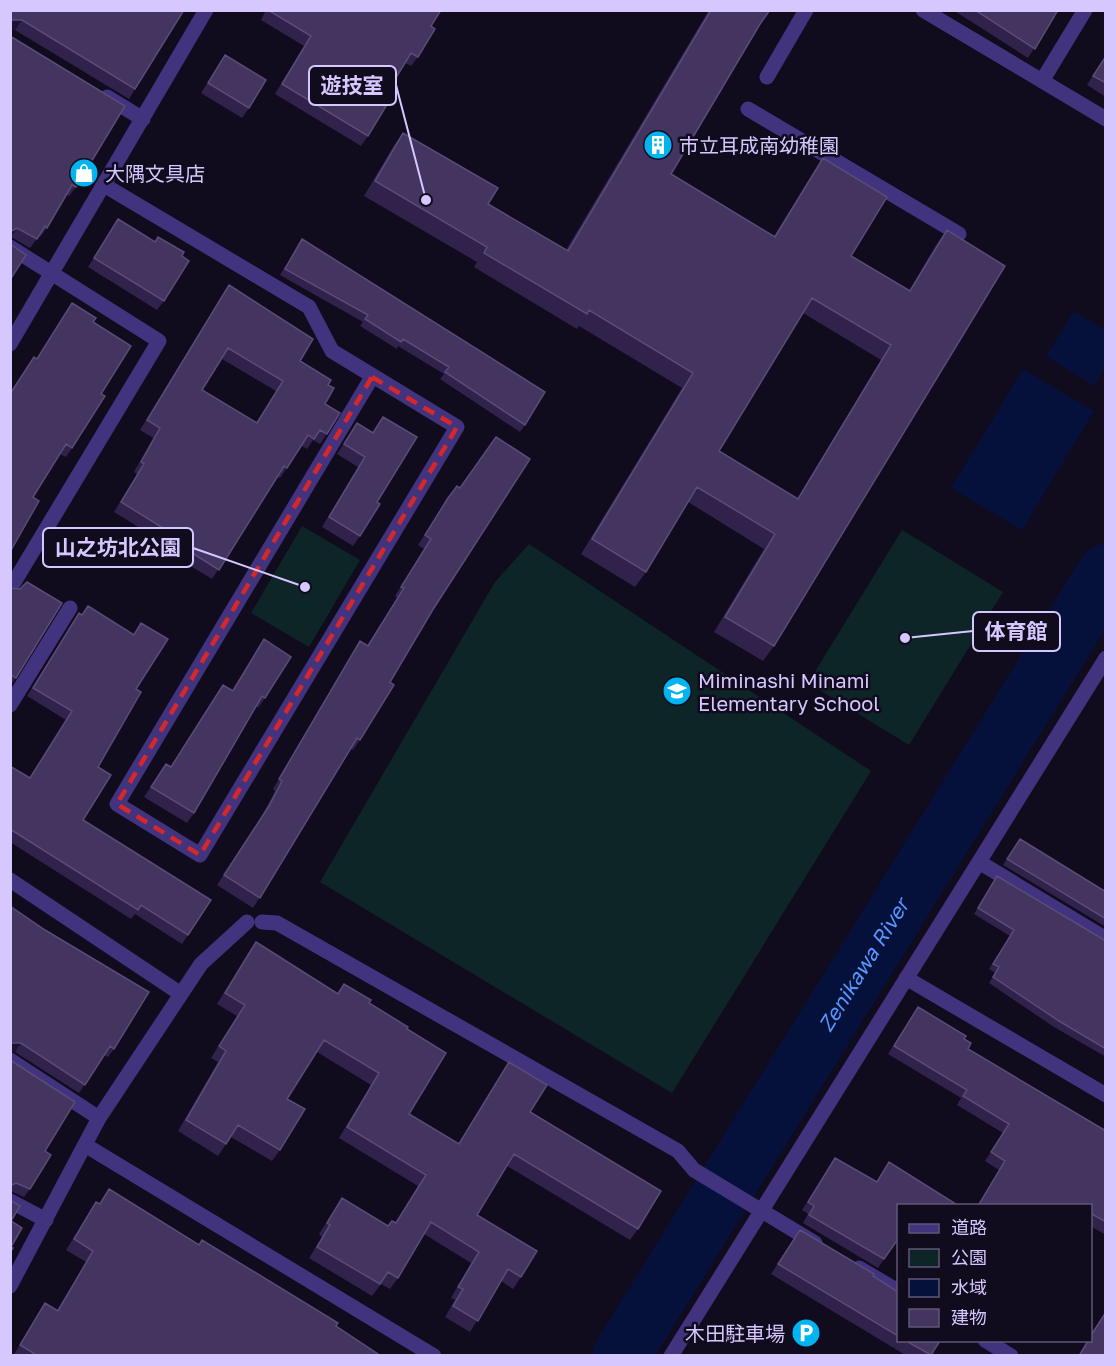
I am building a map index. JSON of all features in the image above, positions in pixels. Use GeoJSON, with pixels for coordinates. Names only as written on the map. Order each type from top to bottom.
{"type":"FeatureCollection","features":[{"type":"Feature","properties":{"kind":"street"},"geometry":{"type":"LineString","coordinates":[[10,344],[206,10]]}},
{"type":"Feature","properties":{"kind":"street"},"geometry":{"type":"LineString","coordinates":[[767,77],[806,10]]}},
{"type":"Feature","properties":{"kind":"street"},"geometry":{"type":"LineString","coordinates":[[923,10],[1106,119]]}},
{"type":"Feature","properties":{"kind":"street"},"geometry":{"type":"LineString","coordinates":[[1042,81],[1085,10]]}},
{"type":"Feature","properties":{"kind":"street"},"geometry":{"type":"LineString","coordinates":[[92,88],[143,119]]}},
{"type":"Feature","properties":{"kind":"street"},"geometry":{"type":"LineString","coordinates":[[748,109],[959,234]]}},
{"type":"Feature","properties":{"kind":"street"},"geometry":{"type":"LineString","coordinates":[[104,185],[309,307],[332,351],[457,427],[200,855],[117,804],[372,376]]}},
{"type":"Feature","properties":{"kind":"street"},"geometry":{"type":"LineString","coordinates":[[10,247],[159,341],[10,589]]}},
{"type":"Feature","properties":{"kind":"street"},"geometry":{"type":"LineString","coordinates":[[10,705],[70,608]]}},
{"type":"Feature","properties":{"kind":"street"},"geometry":{"type":"LineString","coordinates":[[671,1356],[1106,658]]}},
{"type":"Feature","properties":{"kind":"street"},"geometry":{"type":"LineString","coordinates":[[979,862],[1106,939]]}},
{"type":"Feature","properties":{"kind":"street"},"geometry":{"type":"LineString","coordinates":[[10,880],[181,994]]}},
{"type":"Feature","properties":{"kind":"street"},"geometry":{"type":"LineString","coordinates":[[10,1286],[99,1118],[201,964],[243,928],[254,922],[277,923],[678,1151],[694,1170],[830,1251]]}},
{"type":"Feature","properties":{"kind":"street"},"geometry":{"type":"LineString","coordinates":[[906,978],[1106,1095]]}},
{"type":"Feature","properties":{"kind":"street"},"geometry":{"type":"LineString","coordinates":[[10,1060],[99,1118]]}},
{"type":"Feature","properties":{"kind":"street"},"geometry":{"type":"LineString","coordinates":[[85,1145],[434,1356]]}},
{"type":"Feature","properties":{"kind":"street"},"geometry":{"type":"LineString","coordinates":[[10,1201],[46,1220]]}},
{"type":"Feature","properties":{"kind":"street"},"geometry":{"type":"LineString","coordinates":[[850,1263],[897,1290]]}},
{"type":"Feature","properties":{"kind":"street"},"geometry":{"type":"LineString","coordinates":[[987,1342],[1011,1356]]}},
{"type":"Feature","properties":{"kind":"highlighted area"},"geometry":{"type":"Polygon","coordinates":[[[372,377],[457,427],[200,855],[117,804],[372,377]]]}},
{"type":"Feature","properties":{"kind":"green space"},"geometry":{"type":"Polygon","coordinates":[[[302,526],[360,560],[309,647],[251,613],[302,526]]]}},
{"type":"Feature","properties":{"kind":"green space"},"geometry":{"type":"Polygon","coordinates":[[[902,530],[1003,592],[909,745],[808,683],[902,530]]]}},
{"type":"Feature","properties":{"kind":"green space"},"geometry":{"type":"Polygon","coordinates":[[[529,544],[871,771],[672,1093],[320,882],[495,582],[529,544]]]}},
{"type":"Feature","properties":{"kind":"water"},"geometry":{"type":"Polygon","coordinates":[[[1074,311],[1105,330],[1105,368],[1094,386],[1046,356],[1074,311]]]}},
{"type":"Feature","properties":{"kind":"water"},"geometry":{"type":"Polygon","coordinates":[[[1023,369],[1094,411],[1022,530],[951,488],[1023,369]]]}},
{"type":"Feature","properties":{"kind":"building"},"geometry":{"type":"Polygon","coordinates":[[[10,10],[184,10],[135,89],[22,20],[10,22],[10,10]]]}},
{"type":"Feature","properties":{"kind":"building"},"geometry":{"type":"Polygon","coordinates":[[[268,10],[441,10],[431,26],[435,29],[418,57],[411,53],[383,99],[388,103],[368,136],[282,84],[311,36],[268,10]]]}},
{"type":"Feature","properties":{"kind":"building"},"geometry":{"type":"Polygon","coordinates":[[[711,10],[770,10],[671,174],[775,237],[823,158],[887,197],[851,256],[910,291],[947,230],[1005,266],[774,646],[725,617],[775,534],[697,487],[646,572],[592,539],[693,373],[589,310],[587,314],[484,253],[487,247],[375,181],[403,133],[498,188],[488,204],[568,251],[711,10]],[[812,298],[719,451],[798,499],[891,345],[812,298]]]}},
{"type":"Feature","properties":{"kind":"building"},"geometry":{"type":"Polygon","coordinates":[[[975,10],[1058,10],[1035,49],[975,10]]]}},
{"type":"Feature","properties":{"kind":"building"},"geometry":{"type":"Polygon","coordinates":[[[10,36],[125,106],[76,187],[72,185],[47,228],[45,226],[37,239],[17,228],[10,232],[10,36]]]}},
{"type":"Feature","properties":{"kind":"building"},"geometry":{"type":"Polygon","coordinates":[[[225,55],[266,80],[249,108],[208,83],[225,55]]]}},
{"type":"Feature","properties":{"kind":"building"},"geometry":{"type":"Polygon","coordinates":[[[1106,56],[1106,83],[1093,76],[1106,56]]]}},
{"type":"Feature","properties":{"kind":"building"},"geometry":{"type":"Polygon","coordinates":[[[118,219],[155,242],[158,237],[184,252],[182,256],[189,261],[164,301],[94,258],[118,219]]]}},
{"type":"Feature","properties":{"kind":"building"},"geometry":{"type":"Polygon","coordinates":[[[302,239],[545,392],[525,425],[445,372],[449,367],[403,339],[401,342],[365,319],[368,315],[285,269],[302,239]]]}},
{"type":"Feature","properties":{"kind":"building"},"geometry":{"type":"Polygon","coordinates":[[[10,244],[26,255],[10,280],[10,244]]]}},
{"type":"Feature","properties":{"kind":"building"},"geometry":{"type":"Polygon","coordinates":[[[229,285],[313,339],[300,361],[331,380],[328,385],[334,388],[325,404],[340,413],[327,434],[320,430],[314,439],[308,435],[287,468],[284,466],[219,570],[173,541],[176,536],[121,502],[144,464],[141,462],[160,428],[147,420],[229,285]],[[228,348],[202,390],[257,423],[283,381],[228,348]]]}},
{"type":"Feature","properties":{"kind":"building"},"geometry":{"type":"Polygon","coordinates":[[[72,303],[96,318],[93,322],[131,346],[101,394],[105,396],[72,448],[66,444],[33,497],[39,501],[10,552],[10,394],[34,357],[37,359],[72,303]]]}},
{"type":"Feature","properties":{"kind":"building"},"geometry":{"type":"Polygon","coordinates":[[[383,417],[417,437],[377,502],[380,504],[360,536],[329,517],[365,457],[344,444],[357,423],[373,433],[383,417]]]}},
{"type":"Feature","properties":{"kind":"building"},"geometry":{"type":"Polygon","coordinates":[[[496,437],[530,459],[432,611],[390,682],[394,685],[360,740],[357,738],[260,898],[224,875],[269,806],[282,781],[279,779],[360,641],[368,646],[404,588],[401,587],[431,539],[425,535],[448,498],[457,486],[460,488],[496,437]]]}},
{"type":"Feature","properties":{"kind":"building"},"geometry":{"type":"Polygon","coordinates":[[[27,582],[62,603],[16,678],[10,674],[10,588],[20,589],[27,582]]]}},
{"type":"Feature","properties":{"kind":"building"},"geometry":{"type":"Polygon","coordinates":[[[88,606],[134,635],[141,623],[168,639],[136,689],[141,692],[98,767],[111,775],[83,820],[211,900],[188,935],[141,905],[138,910],[10,829],[10,766],[30,778],[72,711],[33,688],[79,613],[82,615],[88,606]]]}},
{"type":"Feature","properties":{"kind":"building"},"geometry":{"type":"Polygon","coordinates":[[[264,639],[291,657],[265,698],[262,696],[194,813],[151,787],[166,764],[171,767],[223,685],[233,691],[264,639]]]}},
{"type":"Feature","properties":{"kind":"building"},"geometry":{"type":"Polygon","coordinates":[[[1020,839],[1106,892],[1106,919],[1007,859],[1020,839]]]}},
{"type":"Feature","properties":{"kind":"building"},"geometry":{"type":"Polygon","coordinates":[[[997,876],[1106,941],[1106,1049],[993,977],[999,967],[993,964],[1014,930],[978,908],[997,876]]]}},
{"type":"Feature","properties":{"kind":"building"},"geometry":{"type":"Polygon","coordinates":[[[10,906],[45,930],[149,992],[114,1049],[110,1046],[85,1085],[21,1043],[10,1044],[10,906]]]}},
{"type":"Feature","properties":{"kind":"building"},"geometry":{"type":"Polygon","coordinates":[[[256,942],[338,994],[344,984],[371,1000],[369,1003],[408,1027],[407,1029],[446,1053],[409,1114],[459,1144],[509,1062],[547,1085],[530,1112],[661,1191],[638,1229],[514,1154],[477,1215],[537,1251],[521,1277],[508,1269],[478,1321],[453,1306],[463,1289],[458,1287],[479,1252],[431,1222],[398,1278],[388,1272],[380,1284],[317,1247],[330,1225],[327,1223],[342,1198],[388,1226],[392,1221],[396,1223],[426,1175],[347,1127],[379,1073],[324,1040],[287,1099],[305,1109],[280,1150],[238,1125],[226,1144],[186,1120],[226,1051],[219,1046],[245,1005],[225,993],[256,942]]]}},
{"type":"Feature","properties":{"kind":"building"},"geometry":{"type":"Polygon","coordinates":[[[918,1007],[966,1036],[964,1039],[971,1043],[968,1049],[1106,1131],[1106,1222],[1092,1214],[1092,1204],[979,1204],[1005,1161],[991,1152],[1009,1124],[963,1096],[967,1090],[894,1046],[918,1007]]]}},
{"type":"Feature","properties":{"kind":"building"},"geometry":{"type":"Polygon","coordinates":[[[10,1060],[75,1102],[45,1151],[51,1155],[30,1189],[16,1183],[10,1186],[10,1060]]]}},
{"type":"Feature","properties":{"kind":"building"},"geometry":{"type":"Polygon","coordinates":[[[835,1158],[877,1182],[889,1162],[956,1204],[897,1204],[897,1240],[884,1259],[809,1215],[814,1206],[808,1202],[835,1158]]]}},
{"type":"Feature","properties":{"kind":"building"},"geometry":{"type":"Polygon","coordinates":[[[109,1189],[199,1245],[202,1240],[338,1323],[336,1326],[381,1356],[38,1356],[20,1345],[45,1303],[58,1311],[93,1251],[74,1239],[96,1202],[100,1204],[109,1189]]]}},
{"type":"Feature","properties":{"kind":"building"},"geometry":{"type":"Polygon","coordinates":[[[10,1200],[20,1206],[11,1221],[22,1228],[10,1253],[10,1200]]]}},
{"type":"Feature","properties":{"kind":"building"},"geometry":{"type":"Polygon","coordinates":[[[800,1230],[874,1274],[873,1276],[897,1291],[897,1335],[778,1264],[800,1230]]]}},
{"type":"Feature","properties":{"kind":"building"},"geometry":{"type":"Polygon","coordinates":[[[1106,1312],[1106,1356],[1079,1356],[1087,1342],[1092,1342],[1092,1334],[1106,1312]]]}},
{"type":"Feature","properties":{"kind":"building"},"geometry":{"type":"Polygon","coordinates":[[[908,1342],[939,1342],[931,1355],[908,1342]]]}},
{"type":"Feature","properties":{"kind":"waterway","name":"Zenikawa River"},"geometry":{"type":"LineString","coordinates":[[621,1356],[1106,573]]}},
{"type":"Feature","properties":{"kind":"place","name":"市立耳成南幼稚園"},"geometry":{"type":"Point","coordinates":[658,145]}},
{"type":"Feature","properties":{"kind":"place","name":"大隅文具店"},"geometry":{"type":"Point","coordinates":[84,173]}},
{"type":"Feature","properties":{"kind":"place","name":"遊技室"},"geometry":{"type":"Point","coordinates":[426,200]}},
{"type":"Feature","properties":{"kind":"place","name":"山之坊北公園"},"geometry":{"type":"Point","coordinates":[305,587]}},
{"type":"Feature","properties":{"kind":"place","name":"体育館"},"geometry":{"type":"Point","coordinates":[905,638]}},
{"type":"Feature","properties":{"kind":"place","name":"Miminashi Minami Elementary School"},"geometry":{"type":"Point","coordinates":[677,691]}},
{"type":"Feature","properties":{"kind":"place","name":"木田駐車場"},"geometry":{"type":"Point","coordinates":[806,1333]}}]}
